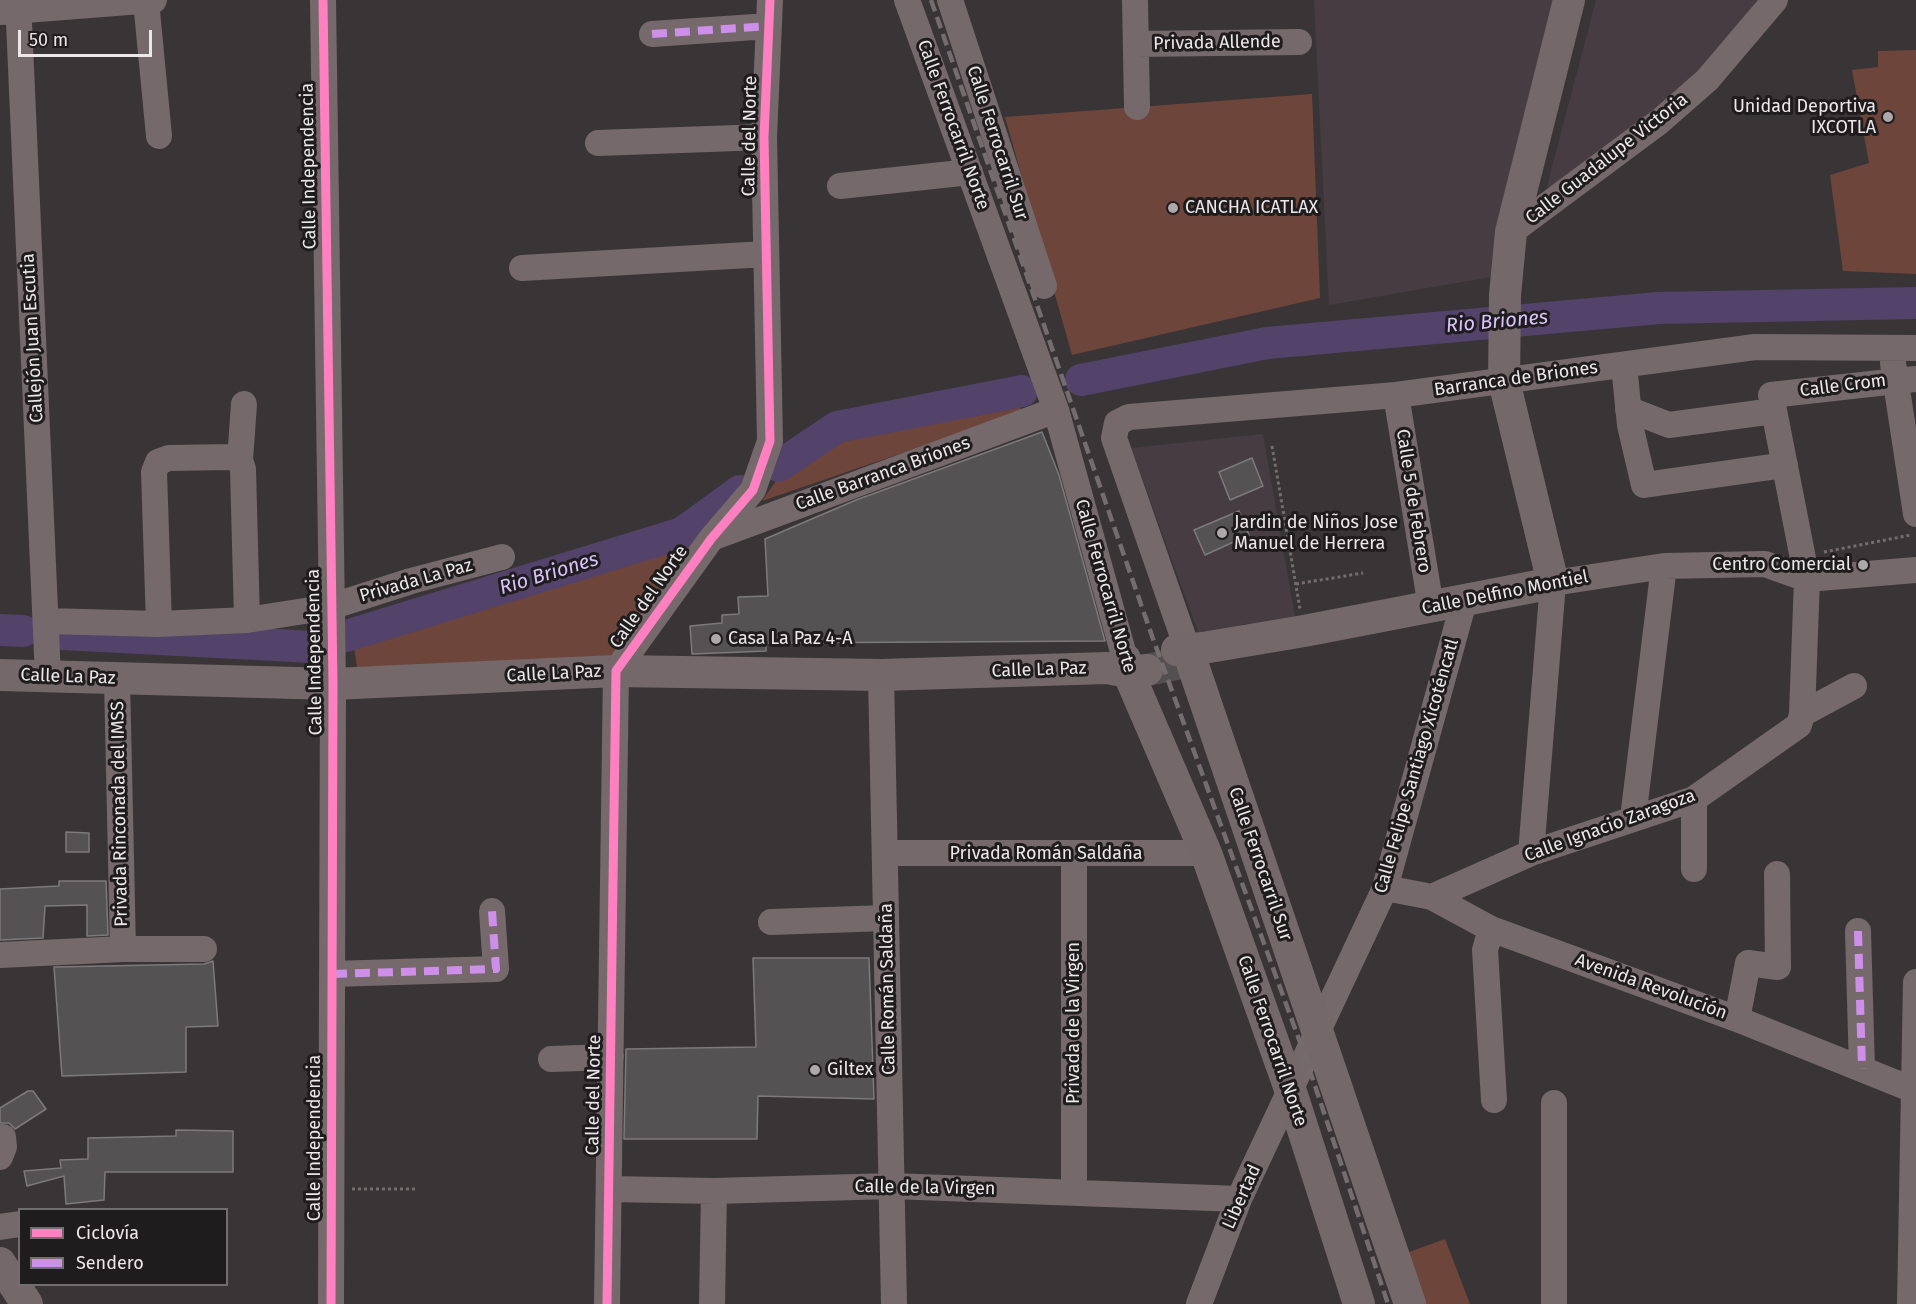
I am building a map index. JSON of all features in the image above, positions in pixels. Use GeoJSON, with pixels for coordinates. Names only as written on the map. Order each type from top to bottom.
{"type":"FeatureCollection","features":[{"type":"Feature","properties":{"kind":"main road"},"geometry":{"type":"LineString","coordinates":[[1511,232],[1569,0]]}},
{"type":"Feature","properties":{"kind":"main road","name":"Calle Guadalupe Victoria"},"geometry":{"type":"LineString","coordinates":[[1511,232],[1505,295],[1504,381],[1553,583]]}},
{"type":"Feature","properties":{"kind":"main road","name":"Calle Delfino Montiel"},"geometry":{"type":"LineString","coordinates":[[1188,654],[1553,583]]}},
{"type":"Feature","properties":{"kind":"main road","name":"Calle Ferrocarril Sur"},"geometry":{"type":"LineString","coordinates":[[1188,654],[1410,1304]]}},
{"type":"Feature","properties":{"kind":"main road","name":"Calle La Paz"},"geometry":{"type":"LineString","coordinates":[[0,675],[333,684],[616,671],[881,675],[1131,665]]}},
{"type":"Feature","properties":{"kind":"main road","name":"Calle Ferrocarril Norte"},"geometry":{"type":"LineString","coordinates":[[1131,665],[1206,853],[1291,1092],[1359,1304]]}},
{"type":"Feature","properties":{"kind":"main road"},"geometry":{"type":"LineString","coordinates":[[0,1263],[27,1304]]}},
{"type":"Feature","properties":{"kind":"street"},"geometry":{"type":"LineString","coordinates":[[147,0],[159,136]]}},
{"type":"Feature","properties":{"kind":"street"},"geometry":{"type":"LineString","coordinates":[[12,8],[154,0]]}},
{"type":"Feature","properties":{"kind":"street","name":"Calle Independencia"},"geometry":{"type":"LineString","coordinates":[[323,0],[330,608],[333,684],[331,1304]]}},
{"type":"Feature","properties":{"kind":"street","name":"Calle del Norte"},"geometry":{"type":"LineString","coordinates":[[608,1304],[616,671],[711,538],[753,490],[770,441],[764,137],[770,0]]}},
{"type":"Feature","properties":{"kind":"street","name":"Calle Ferrocarril Norte"},"geometry":{"type":"LineString","coordinates":[[907,0],[1056,410],[1131,665]]}},
{"type":"Feature","properties":{"kind":"street","name":"Calle Ferrocarril Sur"},"geometry":{"type":"LineString","coordinates":[[950,0],[1044,286]]}},
{"type":"Feature","properties":{"kind":"street"},"geometry":{"type":"LineString","coordinates":[[1135,0],[1137,107]]}},
{"type":"Feature","properties":{"kind":"street","name":"Calle Guadalupe Victoria"},"geometry":{"type":"LineString","coordinates":[[1511,232],[1659,122],[1707,80],[1775,0]]}},
{"type":"Feature","properties":{"kind":"street","name":"Callejón Juan Escutia"},"geometry":{"type":"LineString","coordinates":[[12,8],[48,677]]}},
{"type":"Feature","properties":{"kind":"street"},"geometry":{"type":"LineString","coordinates":[[652,34],[769,26]]}},
{"type":"Feature","properties":{"kind":"street","name":"Privada Allende"},"geometry":{"type":"LineString","coordinates":[[1136,44],[1299,42]]}},
{"type":"Feature","properties":{"kind":"street"},"geometry":{"type":"LineString","coordinates":[[598,143],[764,137]]}},
{"type":"Feature","properties":{"kind":"street"},"geometry":{"type":"LineString","coordinates":[[840,186],[970,172]]}},
{"type":"Feature","properties":{"kind":"street"},"geometry":{"type":"LineString","coordinates":[[522,268],[766,254]]}},
{"type":"Feature","properties":{"kind":"street","name":"Barranca de Briones"},"geometry":{"type":"LineString","coordinates":[[1117,423],[1129,417],[1396,395],[1755,347],[1916,348]]}},
{"type":"Feature","properties":{"kind":"street"},"geometry":{"type":"LineString","coordinates":[[1890,348],[1906,379],[1916,514]]}},
{"type":"Feature","properties":{"kind":"street"},"geometry":{"type":"LineString","coordinates":[[1623,365],[1628,409],[1644,485],[1785,465]]}},
{"type":"Feature","properties":{"kind":"street","name":"Calle Crom"},"geometry":{"type":"LineString","coordinates":[[1628,409],[1669,425],[1772,403],[1906,379]]}},
{"type":"Feature","properties":{"kind":"street","name":"Calle 5 de Febrero"},"geometry":{"type":"LineString","coordinates":[[1396,395],[1431,607]]}},
{"type":"Feature","properties":{"kind":"street"},"geometry":{"type":"LineString","coordinates":[[1772,403],[1804,568],[1802,714],[1854,686]]}},
{"type":"Feature","properties":{"kind":"street"},"geometry":{"type":"LineString","coordinates":[[244,404],[240,460],[243,469],[247,620]]}},
{"type":"Feature","properties":{"kind":"street","name":"Calle Barranca Briones"},"geometry":{"type":"LineString","coordinates":[[711,538],[1056,410]]}},
{"type":"Feature","properties":{"kind":"street","name":"Calle Ferrocarril Sur"},"geometry":{"type":"LineString","coordinates":[[1117,423],[1113,438],[1188,654]]}},
{"type":"Feature","properties":{"kind":"street"},"geometry":{"type":"LineString","coordinates":[[159,624],[154,472],[158,462],[169,458],[230,457],[240,460]]}},
{"type":"Feature","properties":{"kind":"street","name":"Privada La Paz"},"geometry":{"type":"LineString","coordinates":[[330,608],[411,581],[502,557]]}},
{"type":"Feature","properties":{"kind":"street","name":"Calle Delfino Montiel"},"geometry":{"type":"LineString","coordinates":[[1553,583],[1664,566],[1765,564],[1804,568],[1916,570]]}},
{"type":"Feature","properties":{"kind":"street"},"geometry":{"type":"LineString","coordinates":[[1633,818],[1664,566]]}},
{"type":"Feature","properties":{"kind":"street"},"geometry":{"type":"LineString","coordinates":[[1531,853],[1553,583]]}},
{"type":"Feature","properties":{"kind":"street","name":"Calle Felipe Santiago Xicoténcatl"},"geometry":{"type":"LineString","coordinates":[[1291,1092],[1316,1030],[1385,888],[1464,601]]}},
{"type":"Feature","properties":{"kind":"street"},"geometry":{"type":"LineString","coordinates":[[46,621],[159,624],[247,620],[330,608]]}},
{"type":"Feature","properties":{"kind":"street","name":"Calle Román Saldaña"},"geometry":{"type":"LineString","coordinates":[[881,675],[894,1304]]}},
{"type":"Feature","properties":{"kind":"street","name":"Privada Rinconada del IMSS"},"geometry":{"type":"LineString","coordinates":[[117,679],[123,949]]}},
{"type":"Feature","properties":{"kind":"street","name":"Calle Ignacio Zaragoza"},"geometry":{"type":"LineString","coordinates":[[1432,897],[1531,853],[1694,799],[1799,725],[1802,714]]}},
{"type":"Feature","properties":{"kind":"street"},"geometry":{"type":"LineString","coordinates":[[1694,799],[1694,869]]}},
{"type":"Feature","properties":{"kind":"street","name":"Privada Román Saldaña"},"geometry":{"type":"LineString","coordinates":[[885,853],[1206,853]]}},
{"type":"Feature","properties":{"kind":"street","name":"Privada de la Virgen"},"geometry":{"type":"LineString","coordinates":[[1074,854],[1074,1191]]}},
{"type":"Feature","properties":{"kind":"street"},"geometry":{"type":"LineString","coordinates":[[1737,1019],[1748,963],[1779,967],[1778,874]]}},
{"type":"Feature","properties":{"kind":"street","name":"Avenida Revolución"},"geometry":{"type":"LineString","coordinates":[[1385,888],[1432,897],[1491,929],[1737,1019],[1915,1090]]}},
{"type":"Feature","properties":{"kind":"street"},"geometry":{"type":"LineString","coordinates":[[332,974],[496,969],[492,911]]}},
{"type":"Feature","properties":{"kind":"street"},"geometry":{"type":"LineString","coordinates":[[771,922],[886,918]]}},
{"type":"Feature","properties":{"kind":"street"},"geometry":{"type":"LineString","coordinates":[[1491,929],[1485,950],[1494,1100]]}},
{"type":"Feature","properties":{"kind":"street"},"geometry":{"type":"LineString","coordinates":[[1858,931],[1862,1069]]}},
{"type":"Feature","properties":{"kind":"street"},"geometry":{"type":"LineString","coordinates":[[0,955],[123,949],[204,949]]}},
{"type":"Feature","properties":{"kind":"street"},"geometry":{"type":"LineString","coordinates":[[1910,1304],[1916,982]]}},
{"type":"Feature","properties":{"kind":"street"},"geometry":{"type":"LineString","coordinates":[[551,1059],[611,1057]]}},
{"type":"Feature","properties":{"kind":"street","name":"Libertad"},"geometry":{"type":"LineString","coordinates":[[1199,1304],[1239,1199],[1291,1092]]}},
{"type":"Feature","properties":{"kind":"street"},"geometry":{"type":"LineString","coordinates":[[1554,1103],[1554,1304]]}},
{"type":"Feature","properties":{"kind":"street","name":"Calle de la Virgen"},"geometry":{"type":"LineString","coordinates":[[610,1189],[714,1191],[892,1186],[1074,1191],[1239,1199]]}},
{"type":"Feature","properties":{"kind":"street"},"geometry":{"type":"LineString","coordinates":[[712,1304],[714,1191]]}},
{"type":"Feature","properties":{"kind":"street"},"geometry":{"type":"LineString","coordinates":[[0,1227],[18,1224]]}},
{"type":"Feature","properties":{"kind":"path"},"geometry":{"type":"LineString","coordinates":[[1272,446],[1304,631]]}},
{"type":"Feature","properties":{"kind":"path"},"geometry":{"type":"LineString","coordinates":[[1804,568],[1916,534]]}},
{"type":"Feature","properties":{"kind":"path"},"geometry":{"type":"LineString","coordinates":[[1296,584],[1363,573]]}},
{"type":"Feature","properties":{"kind":"path"},"geometry":{"type":"LineString","coordinates":[[332,1189],[416,1190]]}},
{"type":"Feature","properties":{"kind":"shaded area"},"geometry":{"type":"Polygon","coordinates":[[[1314,0],[1559,0],[1497,276],[1329,305],[1314,0]]]}},
{"type":"Feature","properties":{"kind":"shaded area"},"geometry":{"type":"Polygon","coordinates":[[[1596,0],[1760,0],[1682,92],[1557,190],[1547,186],[1596,0]]]}},
{"type":"Feature","properties":{"kind":"shaded area","name":"Unidad Deportiva IXCOTLA"},"geometry":{"type":"Polygon","coordinates":[[[1916,50],[1916,274],[1843,271],[1830,175],[1869,163],[1852,70],[1878,67],[1878,51],[1916,50]]]}},
{"type":"Feature","properties":{"kind":"shaded area","name":"CANCHA ICATLAX"},"geometry":{"type":"Polygon","coordinates":[[[1312,94],[1320,298],[1072,355],[1005,117],[1312,94]]]}},
{"type":"Feature","properties":{"kind":"shaded area"},"geometry":{"type":"Polygon","coordinates":[[[1017,399],[1022,412],[762,501],[780,475],[838,440],[1017,399]]]}},
{"type":"Feature","properties":{"kind":"shaded area"},"geometry":{"type":"Polygon","coordinates":[[[1263,434],[1296,623],[1254,632],[1249,623],[1200,637],[1131,448],[1263,434]]]}},
{"type":"Feature","properties":{"kind":"shaded area"},"geometry":{"type":"Polygon","coordinates":[[[702,530],[609,661],[357,667],[352,634],[682,533],[702,530]]]}},
{"type":"Feature","properties":{"kind":"shaded area"},"geometry":{"type":"Polygon","coordinates":[[[1445,1239],[1470,1304],[1417,1304],[1398,1256],[1445,1239]]]}},
{"type":"Feature","properties":{"kind":"building"},"geometry":{"type":"Polygon","coordinates":[[[1042,432],[1059,475],[1105,641],[766,643],[766,651],[692,654],[690,626],[722,623],[722,615],[739,614],[738,597],[768,596],[765,539],[856,500],[1042,432]]]}},
{"type":"Feature","properties":{"kind":"building"},"geometry":{"type":"Polygon","coordinates":[[[1252,458],[1263,486],[1230,500],[1219,472],[1252,458]]]}},
{"type":"Feature","properties":{"kind":"building","name":"Jardin de Niños Jose Manuel de Herrera"},"geometry":{"type":"Polygon","coordinates":[[[1239,511],[1249,535],[1205,555],[1194,530],[1239,511]]]}},
{"type":"Feature","properties":{"kind":"building"},"geometry":{"type":"Polygon","coordinates":[[[66,832],[89,833],[89,852],[66,852],[66,832]]]}},
{"type":"Feature","properties":{"kind":"building"},"geometry":{"type":"Polygon","coordinates":[[[59,881],[106,881],[108,935],[87,936],[87,905],[45,906],[43,938],[0,940],[0,889],[59,886],[59,881]]]}},
{"type":"Feature","properties":{"kind":"building"},"geometry":{"type":"Polygon","coordinates":[[[753,958],[869,958],[874,1099],[758,1096],[757,1139],[624,1139],[626,1049],[756,1047],[753,958]]]}},
{"type":"Feature","properties":{"kind":"building"},"geometry":{"type":"Polygon","coordinates":[[[213,961],[218,1026],[186,1027],[186,1072],[62,1076],[54,967],[204,964],[213,961]]]}},
{"type":"Feature","properties":{"kind":"building"},"geometry":{"type":"Polygon","coordinates":[[[28,1091],[33,1091],[46,1109],[15,1129],[9,1123],[0,1123],[0,1108],[28,1091]]]}},
{"type":"Feature","properties":{"kind":"building"},"geometry":{"type":"Polygon","coordinates":[[[176,1130],[233,1131],[233,1172],[105,1172],[104,1200],[66,1204],[64,1176],[27,1186],[24,1171],[61,1168],[60,1160],[88,1159],[88,1138],[176,1136],[176,1130]]]}},
{"type":"Feature","properties":{"kind":"waterway","name":"Rio Briones"},"geometry":{"type":"LineString","coordinates":[[1081,380],[1267,343],[1659,308],[1916,303]]}},
{"type":"Feature","properties":{"kind":"waterway","name":"Rio Briones"},"geometry":{"type":"LineString","coordinates":[[779,466],[837,427],[1022,391]]}},
{"type":"Feature","properties":{"kind":"waterway","name":"Rio Briones"},"geometry":{"type":"LineString","coordinates":[[346,636],[682,533],[740,491]]}},
{"type":"Feature","properties":{"kind":"waterway","name":"Rio Briones"},"geometry":{"type":"LineString","coordinates":[[0,630],[23,631]]}},
{"type":"Feature","properties":{"kind":"waterway","name":"Rio Briones"},"geometry":{"type":"LineString","coordinates":[[63,634],[313,647]]}},
{"type":"Feature","properties":{"kind":"tunnel"},"geometry":{"type":"LineString","coordinates":[[1147,670],[1181,663]]}},
{"type":"Feature","properties":{"kind":"railway"},"geometry":{"type":"LineString","coordinates":[[931,0],[1152,636],[1305,1056],[1388,1304]]}},
{"type":"Feature","properties":{"kind":"marked path"},"geometry":{"type":"LineString","coordinates":[[652,34],[769,26]]}},
{"type":"Feature","properties":{"kind":"marked path"},"geometry":{"type":"LineString","coordinates":[[332,974],[496,969],[492,911]]}},
{"type":"Feature","properties":{"kind":"marked path"},"geometry":{"type":"LineString","coordinates":[[1858,931],[1862,1069]]}},
{"type":"Feature","properties":{"kind":"cycle path"},"geometry":{"type":"LineString","coordinates":[[323,0],[333,684],[331,1304]]}},
{"type":"Feature","properties":{"kind":"cycle path"},"geometry":{"type":"LineString","coordinates":[[607,1304],[616,671],[711,539],[753,490],[770,441],[764,137],[770,0]]}},
{"type":"Feature","properties":{"kind":"place","name":"Unidad Deportiva IXCOTLA"},"geometry":{"type":"Point","coordinates":[1888,117]}},
{"type":"Feature","properties":{"kind":"place","name":"CANCHA ICATLAX"},"geometry":{"type":"Point","coordinates":[1173,208]}},
{"type":"Feature","properties":{"kind":"place","name":"Jardin de Niños Jose Manuel de Herrera"},"geometry":{"type":"Point","coordinates":[1222,533]}},
{"type":"Feature","properties":{"kind":"place","name":"Centro Comercial"},"geometry":{"type":"Point","coordinates":[1863,565]}},
{"type":"Feature","properties":{"kind":"place","name":"Casa La Paz 4-A"},"geometry":{"type":"Point","coordinates":[716,639]}},
{"type":"Feature","properties":{"kind":"place","name":"Giltex"},"geometry":{"type":"Point","coordinates":[815,1070]}}]}
